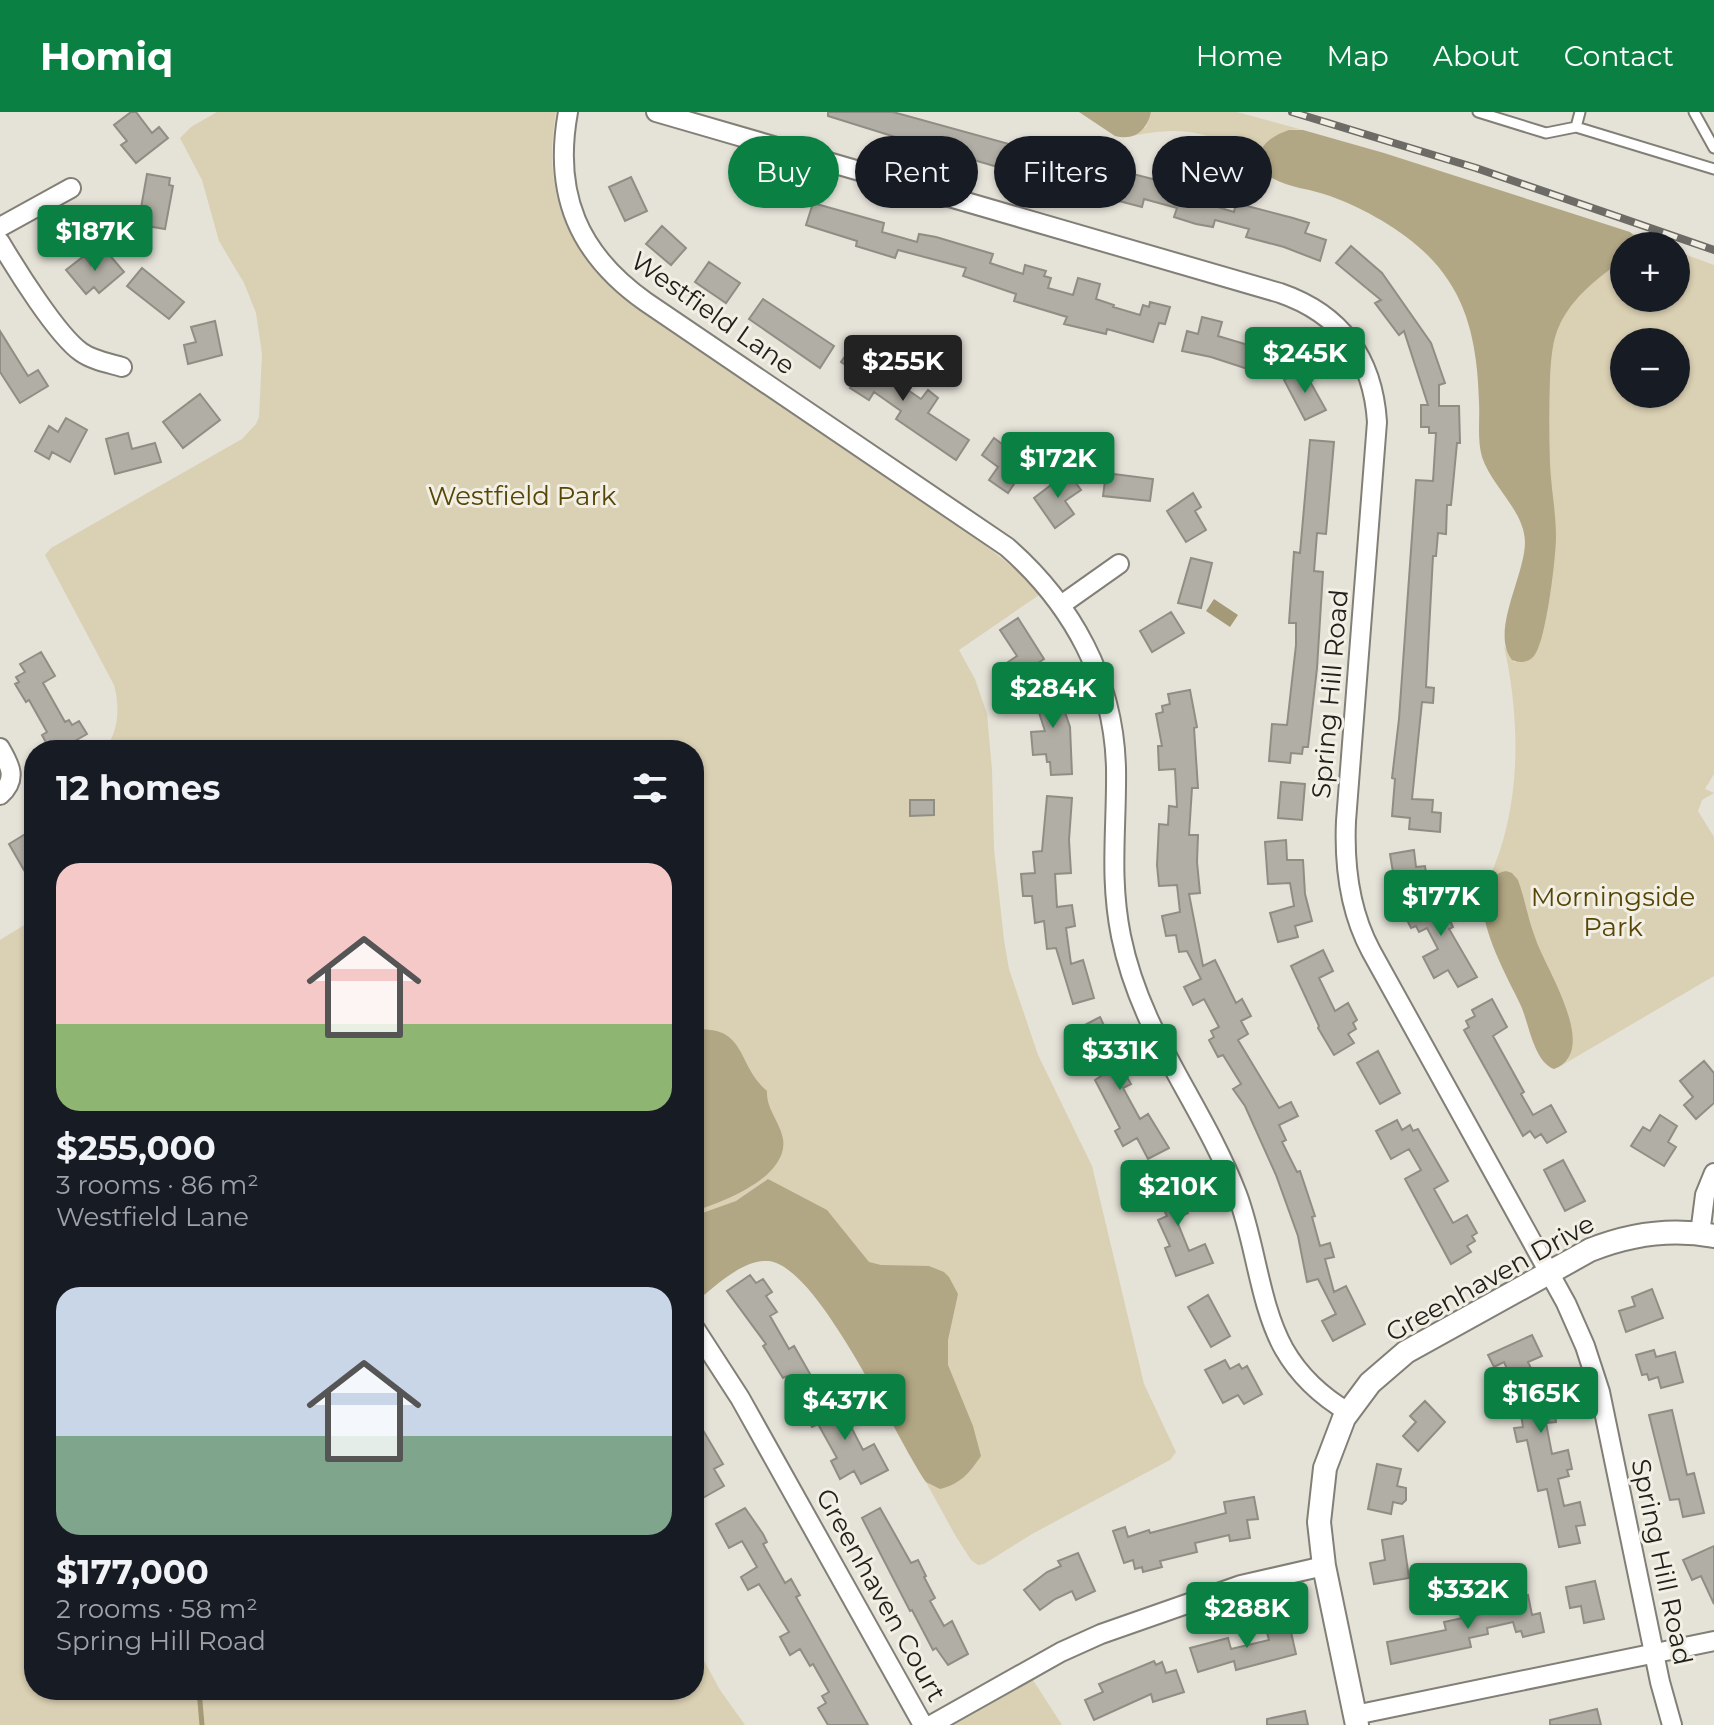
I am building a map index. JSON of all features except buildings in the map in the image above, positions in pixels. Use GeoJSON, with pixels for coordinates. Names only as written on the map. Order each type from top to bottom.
{"type":"FeatureCollection","features":[{"type":"Feature","properties":{"kind":"street","name":"Westfield Lane"},"geometry":{"type":"LineString","coordinates":[[568,112],[563,157],[568,199],[582,234],[608,270],[646,302],[986,532],[1029,568],[1061,605],[1091,655],[1111,719],[1116,769],[1114,885],[1124,951],[1138,996],[1155,1037],[1218,1150],[1233,1184],[1251,1234],[1267,1306],[1283,1347],[1313,1387],[1348,1412]]}},
{"type":"Feature","properties":{"kind":"street","name":"Spring Hill Road"},"geometry":{"type":"LineString","coordinates":[[656,112],[1272,290],[1321,312],[1353,345],[1371,381],[1377,422],[1346,821],[1345,860],[1349,889],[1366,943],[1549,1272],[1581,1336],[1597,1380],[1654,1654],[1672,1725]]}},
{"type":"Feature","properties":{"kind":"street"},"geometry":{"type":"LineString","coordinates":[[0,227],[71,188]]}},
{"type":"Feature","properties":{"kind":"street"},"geometry":{"type":"LineString","coordinates":[[0,242],[34,295],[74,347],[86,356],[122,367]]}},
{"type":"Feature","properties":{"kind":"street"},"geometry":{"type":"LineString","coordinates":[[1061,605],[1119,564]]}},
{"type":"Feature","properties":{"kind":"street"},"geometry":{"type":"LineString","coordinates":[[0,748],[10,767],[5,789]]}},
{"type":"Feature","properties":{"kind":"street"},"geometry":{"type":"LineString","coordinates":[[1707,1235],[1705,1195],[1714,1173]]}},
{"type":"Feature","properties":{"kind":"street","name":"Greenhaven Drive"},"geometry":{"type":"LineString","coordinates":[[1356,1720],[1324,1566],[1319,1522],[1323,1475],[1332,1445],[1348,1412],[1370,1383],[1406,1352],[1590,1250],[1621,1239],[1664,1233],[1707,1235]]}},
{"type":"Feature","properties":{"kind":"street","name":"Greenhaven Court"},"geometry":{"type":"LineString","coordinates":[[704,1342],[740,1398],[923,1725]]}},
{"type":"Feature","properties":{"kind":"street","name":"Greenhaven Court"},"geometry":{"type":"LineString","coordinates":[[931,1725],[1061,1652],[1111,1630],[1241,1585],[1324,1566]]}},
{"type":"Feature","properties":{"kind":"street"},"geometry":{"type":"LineString","coordinates":[[1356,1720],[1714,1641]]}},
{"type":"Feature","properties":{"kind":"lane"},"geometry":{"type":"LineString","coordinates":[[1478,112],[1546,133],[1576,127],[1714,169]]}},
{"type":"Feature","properties":{"kind":"lane"},"geometry":{"type":"LineString","coordinates":[[1576,127],[1580,112]]}},
{"type":"Feature","properties":{"kind":"lane"},"geometry":{"type":"LineString","coordinates":[[1694,112],[1714,148]]}},
{"type":"Feature","properties":{"kind":"green space","name":"Westfield Park"},"geometry":{"type":"Polygon","coordinates":[[[217,112],[556,112],[552,145],[553,175],[568,229],[582,253],[621,296],[985,545],[1015,569],[1039,595],[959,650],[975,679],[987,714],[994,849],[1009,969],[1038,1055],[1092,1166],[1144,1384],[1176,1452],[1170,1460],[978,1565],[971,1560],[955,1535],[787,1229],[704,1289],[704,740],[110,740],[117,719],[114,685],[45,555],[51,548],[242,439],[259,417],[262,354],[256,313],[244,283],[219,241],[202,180],[180,138],[191,127],[217,112]]]}},
{"type":"Feature","properties":{"kind":"green space"},"geometry":{"type":"Polygon","coordinates":[[[1151,112],[1237,112],[1303,130],[1287,131],[1272,145],[1272,136],[1207,136],[1170,131],[1130,136],[1146,127],[1151,112]]]}},
{"type":"Feature","properties":{"kind":"green space","name":"Morningside Park"},"geometry":{"type":"Polygon","coordinates":[[[1560,211],[1620,232],[1610,232],[1610,312],[1690,312],[1690,256],[1714,265],[1714,774],[1705,789],[1714,793],[1702,800],[1698,811],[1714,837],[1714,976],[1559,1067],[1568,1060],[1570,1053],[1514,875],[1506,871],[1487,883],[1507,826],[1515,766],[1513,705],[1504,646],[1514,662],[1529,659],[1560,211]]]}},
{"type":"Feature","properties":{"kind":"green space"},"geometry":{"type":"Polygon","coordinates":[[[24,925],[24,1700],[704,1700],[704,1660],[745,1725],[0,1725],[0,940],[24,925]]]}},
{"type":"Feature","properties":{"kind":"green space"},"geometry":{"type":"Polygon","coordinates":[[[1033,1680],[1062,1725],[954,1725],[1033,1680]]]}},
{"type":"Feature","properties":{"kind":"shaded area"},"geometry":{"type":"Polygon","coordinates":[[[1079,112],[1151,112],[1139,133],[1115,136],[1079,112]]]}},
{"type":"Feature","properties":{"kind":"shaded area"},"geometry":{"type":"Polygon","coordinates":[[[1289,130],[1303,130],[1630,232],[1610,232],[1610,270],[1579,296],[1565,314],[1555,337],[1549,421],[1556,547],[1542,635],[1534,656],[1529,660],[1512,660],[1506,648],[1506,620],[1523,557],[1524,531],[1482,457],[1475,354],[1463,308],[1438,266],[1396,229],[1346,203],[1272,178],[1273,137],[1289,130]]]}},
{"type":"Feature","properties":{"kind":"shaded area"},"geometry":{"type":"Polygon","coordinates":[[[1214,599],[1238,615],[1230,627],[1206,611],[1214,599]]]}},
{"type":"Feature","properties":{"kind":"shaded area"},"geometry":{"type":"Polygon","coordinates":[[[1506,871],[1518,880],[1533,932],[1572,1028],[1572,1046],[1567,1060],[1554,1069],[1537,1051],[1521,1006],[1488,933],[1483,893],[1490,879],[1506,871]]]}},
{"type":"Feature","properties":{"kind":"shaded area"},"geometry":{"type":"Polygon","coordinates":[[[704,1030],[723,1034],[739,1048],[767,1091],[783,1139],[782,1153],[776,1165],[751,1186],[704,1208],[704,1030]]]}},
{"type":"Feature","properties":{"kind":"shaded area"},"geometry":{"type":"Polygon","coordinates":[[[768,1179],[827,1210],[869,1262],[929,1266],[949,1277],[958,1294],[948,1340],[948,1365],[973,1426],[981,1456],[959,1481],[940,1489],[926,1482],[832,1321],[810,1291],[788,1270],[768,1261],[748,1265],[704,1295],[704,1212],[736,1201],[768,1179]]]}},
{"type":"Feature","properties":{"kind":"waterway"},"geometry":{"type":"LineString","coordinates":[[200,1700],[202,1725]]}},
{"type":"Feature","properties":{"kind":"railway"},"geometry":{"type":"LineString","coordinates":[[1292,112],[1476,168],[1714,250]]}}]}
